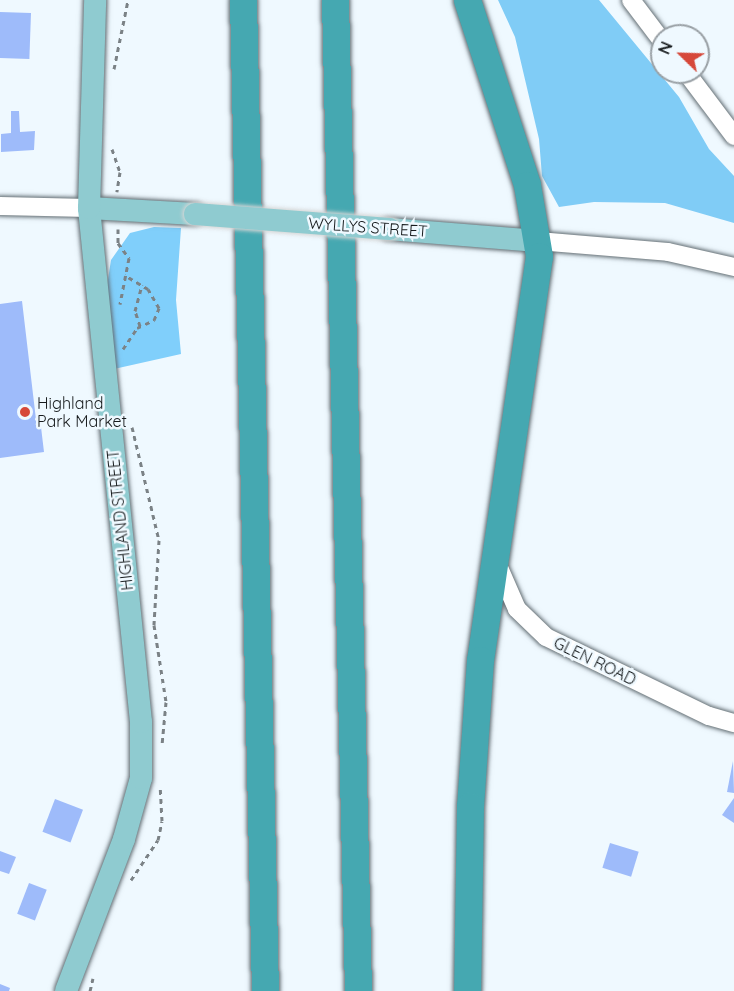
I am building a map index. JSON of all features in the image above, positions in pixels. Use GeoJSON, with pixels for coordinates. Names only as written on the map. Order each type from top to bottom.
{"type":"FeatureCollection","features":[{"type":"Feature","properties":{"kind":"highway"},"geometry":{"type":"LineString","coordinates":[[243,0],[265,991]]}},
{"type":"Feature","properties":{"kind":"highway"},"geometry":{"type":"LineString","coordinates":[[335,0],[358,991]]}},
{"type":"Feature","properties":{"kind":"highway"},"geometry":{"type":"LineString","coordinates":[[467,0],[527,185],[538,241],[536,290],[495,556],[471,763],[467,991]]}},
{"type":"Feature","properties":{"kind":"highway"},"geometry":{"type":"LineString","coordinates":[[250,991],[262,901]]}},
{"type":"Feature","properties":{"kind":"main road","name":"HIGHLAND STREET"},"geometry":{"type":"LineString","coordinates":[[66,991],[124,838],[141,778],[141,722],[89,208],[95,0]]}},
{"type":"Feature","properties":{"kind":"main road","name":"WYLLYS STREET"},"geometry":{"type":"LineString","coordinates":[[89,208],[538,241]]}},
{"type":"Feature","properties":{"kind":"street"},"geometry":{"type":"LineString","coordinates":[[631,0],[650,25]]}},
{"type":"Feature","properties":{"kind":"street"},"geometry":{"type":"LineString","coordinates":[[695,84],[734,136]]}},
{"type":"Feature","properties":{"kind":"street","name":"WYLLYS STREET"},"geometry":{"type":"LineString","coordinates":[[0,206],[89,208]]}},
{"type":"Feature","properties":{"kind":"street","name":"WYLLYS STREET"},"geometry":{"type":"LineString","coordinates":[[538,241],[668,252],[734,267]]}},
{"type":"Feature","properties":{"kind":"street","name":"GLEN ROAD"},"geometry":{"type":"LineString","coordinates":[[495,556],[509,596],[538,632],[709,716],[734,723]]}},
{"type":"Feature","properties":{"kind":"path"},"geometry":{"type":"LineString","coordinates":[[112,77],[128,0]]}},
{"type":"Feature","properties":{"kind":"path"},"geometry":{"type":"LineString","coordinates":[[110,145],[120,172],[117,185]]}},
{"type":"Feature","properties":{"kind":"path"},"geometry":{"type":"LineString","coordinates":[[123,350],[140,326],[154,320],[159,308],[142,285],[125,275]]}},
{"type":"Feature","properties":{"kind":"path"},"geometry":{"type":"LineString","coordinates":[[140,326],[135,311],[142,285]]}},
{"type":"Feature","properties":{"kind":"shaded area"},"geometry":{"type":"Polygon","coordinates":[[[498,0],[599,0],[650,62],[650,84],[668,84],[679,97],[709,149],[734,176],[734,223],[665,203],[594,202],[559,207],[542,176],[539,139],[515,37],[498,0]]]}},
{"type":"Feature","properties":{"kind":"shaded area"},"geometry":{"type":"Polygon","coordinates":[[[154,227],[181,228],[176,300],[181,354],[114,369],[107,286],[111,260],[130,233],[154,227]]]}},
{"type":"Feature","properties":{"kind":"building"},"geometry":{"type":"Polygon","coordinates":[[[0,12],[31,13],[29,59],[0,58],[0,12]]]}},
{"type":"Feature","properties":{"kind":"building"},"geometry":{"type":"Polygon","coordinates":[[[11,111],[19,111],[20,132],[35,131],[34,150],[1,152],[1,134],[11,133],[11,111]]]}},
{"type":"Feature","properties":{"kind":"building"},"geometry":{"type":"Polygon","coordinates":[[[22,301],[37,428],[41,427],[44,452],[0,458],[0,304],[22,301]]]}},
{"type":"Feature","properties":{"kind":"building"},"geometry":{"type":"Polygon","coordinates":[[[733,761],[734,793],[727,792],[733,761]]]}},
{"type":"Feature","properties":{"kind":"building"},"geometry":{"type":"Polygon","coordinates":[[[734,798],[734,823],[722,815],[734,798]]]}},
{"type":"Feature","properties":{"kind":"building"},"geometry":{"type":"Polygon","coordinates":[[[55,799],[83,810],[70,842],[42,832],[55,799]]]}},
{"type":"Feature","properties":{"kind":"building"},"geometry":{"type":"Polygon","coordinates":[[[610,843],[639,852],[631,877],[602,868],[610,843]]]}},
{"type":"Feature","properties":{"kind":"building"},"geometry":{"type":"Polygon","coordinates":[[[0,851],[16,857],[9,874],[0,871],[0,851]]]}},
{"type":"Feature","properties":{"kind":"building"},"geometry":{"type":"Polygon","coordinates":[[[29,883],[47,890],[35,921],[17,914],[29,883]]]}},
{"type":"Feature","properties":{"kind":"building"},"geometry":{"type":"Polygon","coordinates":[[[0,984],[10,988],[9,991],[0,991],[0,984]]]}},
{"type":"Feature","properties":{"kind":"place","name":"Highland Park Market"},"geometry":{"type":"Point","coordinates":[25,412]}}]}
